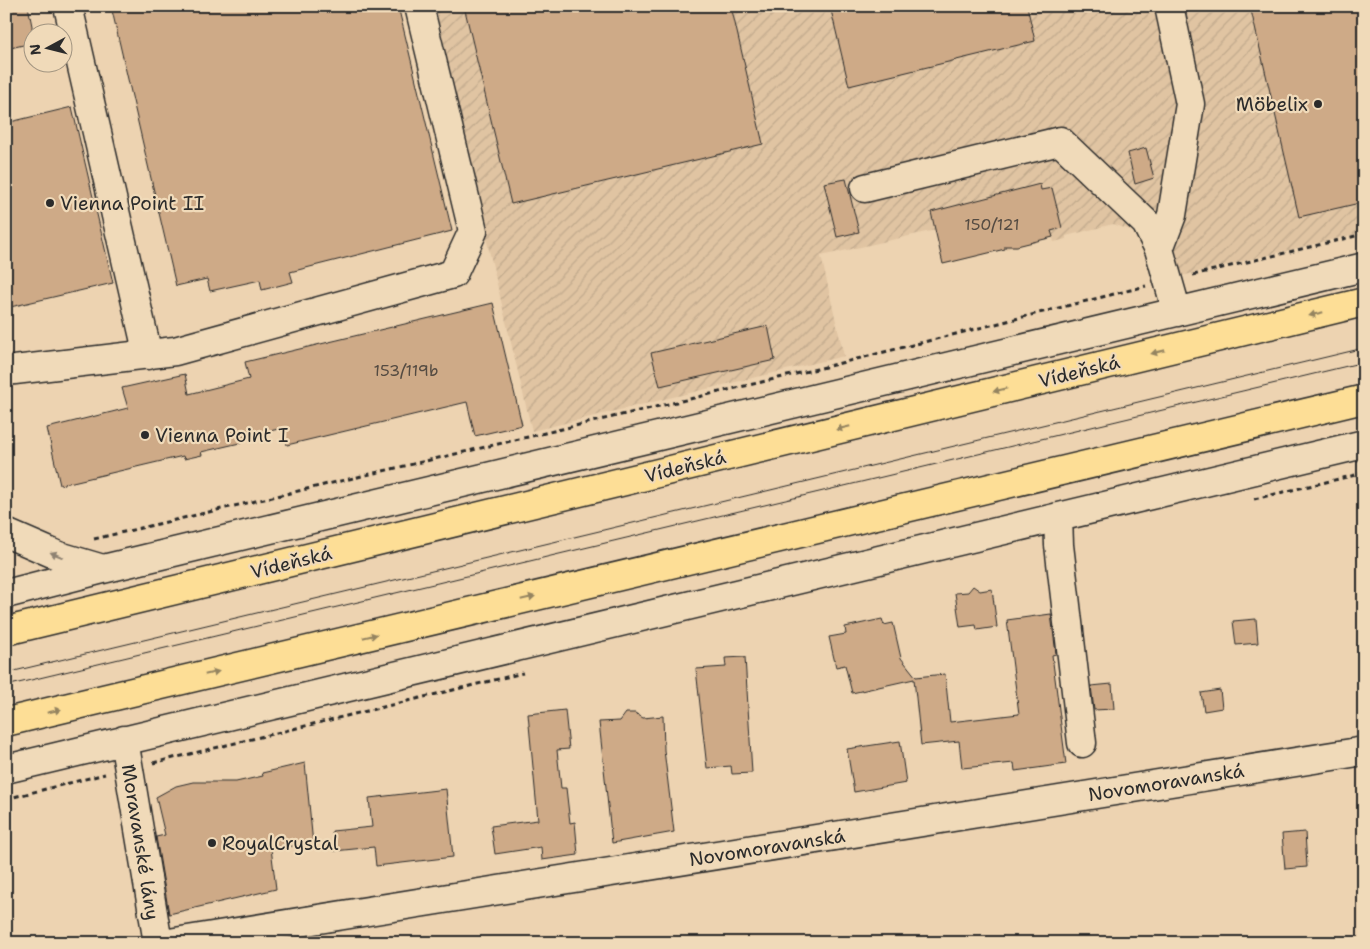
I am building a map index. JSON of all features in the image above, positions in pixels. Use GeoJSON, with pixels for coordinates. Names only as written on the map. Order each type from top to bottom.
{"type":"FeatureCollection","features":[{"type":"Feature","properties":{"kind":"highway","name":"Vídeňská"},"geometry":{"type":"LineString","coordinates":[[6,630],[1364,302]]}},
{"type":"Feature","properties":{"kind":"highway"},"geometry":{"type":"LineString","coordinates":[[6,722],[1364,399]]}},
{"type":"Feature","properties":{"kind":"street"},"geometry":{"type":"LineString","coordinates":[[68,6],[148,354]]}},
{"type":"Feature","properties":{"kind":"street"},"geometry":{"type":"LineString","coordinates":[[6,371],[175,351],[453,274],[473,231],[418,6]]}},
{"type":"Feature","properties":{"kind":"street"},"geometry":{"type":"LineString","coordinates":[[1159,249],[1172,215],[1190,104],[1169,6]]}},
{"type":"Feature","properties":{"kind":"street"},"geometry":{"type":"LineString","coordinates":[[865,188],[1060,141],[1146,223],[1159,249],[1177,312]]}},
{"type":"Feature","properties":{"kind":"street","name":"Vídeňská"},"geometry":{"type":"LineString","coordinates":[[6,594],[103,569],[1364,267]]}},
{"type":"Feature","properties":{"kind":"street"},"geometry":{"type":"LineString","coordinates":[[6,769],[1364,444]]}},
{"type":"Feature","properties":{"kind":"street"},"geometry":{"type":"LineString","coordinates":[[1058,517],[1059,545],[1082,742]]}},
{"type":"Feature","properties":{"kind":"street"},"geometry":{"type":"LineString","coordinates":[[6,533],[59,556],[103,569]]}},
{"type":"Feature","properties":{"kind":"street","name":"Moravanské lány"},"geometry":{"type":"LineString","coordinates":[[124,740],[158,943]]}},
{"type":"Feature","properties":{"kind":"street","name":"Novomoravanská"},"geometry":{"type":"LineString","coordinates":[[169,943],[1364,751]]}},
{"type":"Feature","properties":{"kind":"path"},"geometry":{"type":"LineString","coordinates":[[85,541],[817,369],[1364,234]]}},
{"type":"Feature","properties":{"kind":"path"},"geometry":{"type":"LineString","coordinates":[[1252,499],[1364,473]]}},
{"type":"Feature","properties":{"kind":"path"},"geometry":{"type":"LineString","coordinates":[[6,799],[533,671]]}},
{"type":"Feature","properties":{"kind":"shaded area"},"geometry":{"type":"Polygon","coordinates":[[[431,6],[1364,6],[1364,232],[1177,277],[1160,211],[1150,214],[1142,234],[1113,224],[1066,236],[1066,239],[1054,242],[1053,238],[1051,238],[945,264],[943,264],[935,230],[821,256],[844,356],[532,431],[431,6]]]}},
{"type":"Feature","properties":{"kind":"building"},"geometry":{"type":"Polygon","coordinates":[[[6,6],[28,6],[31,22],[22,22],[22,45],[6,49],[6,6]]]}},
{"type":"Feature","properties":{"kind":"building"},"geometry":{"type":"Polygon","coordinates":[[[111,6],[398,6],[452,231],[290,272],[293,282],[262,290],[260,280],[210,291],[207,279],[176,286],[111,6]]]}},
{"type":"Feature","properties":{"kind":"building"},"geometry":{"type":"Polygon","coordinates":[[[464,6],[731,6],[763,144],[511,204],[464,6]]]}},
{"type":"Feature","properties":{"kind":"building"},"geometry":{"type":"Polygon","coordinates":[[[830,6],[1027,6],[1035,41],[849,86],[830,6]]]}},
{"type":"Feature","properties":{"kind":"building","name":"Möbelix"},"geometry":{"type":"Polygon","coordinates":[[[1250,6],[1364,6],[1364,202],[1299,217],[1250,6]]]}},
{"type":"Feature","properties":{"kind":"building","name":"Vienna Point II"},"geometry":{"type":"Polygon","coordinates":[[[72,107],[113,283],[6,308],[6,123],[72,107]]]}},
{"type":"Feature","properties":{"kind":"building"},"geometry":{"type":"Polygon","coordinates":[[[1146,148],[1154,178],[1135,184],[1128,153],[1146,148]]]}},
{"type":"Feature","properties":{"kind":"building"},"geometry":{"type":"Polygon","coordinates":[[[846,179],[859,232],[837,237],[824,183],[846,179]]]}},
{"type":"Feature","properties":{"kind":"building"},"geometry":{"type":"Polygon","coordinates":[[[1040,184],[1041,190],[1052,188],[1062,228],[1051,231],[1053,237],[1017,246],[1005,246],[1005,249],[943,264],[931,212],[1040,184]]]}},
{"type":"Feature","properties":{"kind":"building"},"geometry":{"type":"Polygon","coordinates":[[[493,303],[522,425],[475,436],[467,402],[287,445],[283,428],[243,437],[244,442],[201,452],[202,455],[184,459],[183,456],[60,485],[47,428],[128,408],[122,388],[185,374],[189,394],[249,379],[245,362],[493,303]]]}},
{"type":"Feature","properties":{"kind":"building"},"geometry":{"type":"Polygon","coordinates":[[[768,326],[775,360],[660,386],[651,353],[768,326]]]}},
{"type":"Feature","properties":{"kind":"building"},"geometry":{"type":"Polygon","coordinates":[[[973,586],[980,591],[992,589],[997,627],[977,630],[976,625],[960,627],[955,593],[968,592],[973,586]]]}},
{"type":"Feature","properties":{"kind":"building"},"geometry":{"type":"Polygon","coordinates":[[[1051,614],[1056,654],[1052,655],[1066,764],[1015,771],[1014,763],[962,768],[959,741],[921,745],[914,679],[852,693],[845,665],[836,667],[829,637],[846,634],[845,627],[882,619],[884,625],[893,623],[901,658],[916,677],[945,674],[950,722],[1019,714],[1007,620],[1051,614]]]}},
{"type":"Feature","properties":{"kind":"building"},"geometry":{"type":"Polygon","coordinates":[[[1256,619],[1258,643],[1236,645],[1233,621],[1256,619]]]}},
{"type":"Feature","properties":{"kind":"building"},"geometry":{"type":"Polygon","coordinates":[[[745,657],[752,773],[732,774],[731,766],[707,768],[696,669],[726,667],[725,658],[745,657]]]}},
{"type":"Feature","properties":{"kind":"building"},"geometry":{"type":"Polygon","coordinates":[[[1112,684],[1114,709],[1094,710],[1091,686],[1112,684]]]}},
{"type":"Feature","properties":{"kind":"building"},"geometry":{"type":"Polygon","coordinates":[[[1220,690],[1222,708],[1204,711],[1201,693],[1220,690]]]}},
{"type":"Feature","properties":{"kind":"building"},"geometry":{"type":"Polygon","coordinates":[[[565,710],[569,749],[557,750],[561,788],[566,788],[570,823],[575,822],[578,855],[542,860],[541,847],[495,854],[491,826],[538,820],[528,714],[565,710]]]}},
{"type":"Feature","properties":{"kind":"building"},"geometry":{"type":"Polygon","coordinates":[[[626,713],[635,713],[643,718],[663,716],[664,750],[674,832],[612,843],[599,722],[620,721],[626,713]]]}},
{"type":"Feature","properties":{"kind":"building"},"geometry":{"type":"Polygon","coordinates":[[[900,741],[906,783],[854,792],[847,749],[900,741]]]}},
{"type":"Feature","properties":{"kind":"building","name":"RoyalCrystal"},"geometry":{"type":"Polygon","coordinates":[[[305,763],[313,844],[271,848],[276,889],[169,914],[156,837],[165,835],[156,797],[176,786],[193,782],[236,782],[263,776],[262,773],[305,763]]]}},
{"type":"Feature","properties":{"kind":"building"},"geometry":{"type":"Polygon","coordinates":[[[446,789],[453,857],[376,866],[374,847],[334,851],[332,831],[372,827],[369,798],[446,789]]]}},
{"type":"Feature","properties":{"kind":"building"},"geometry":{"type":"Polygon","coordinates":[[[1305,832],[1307,867],[1285,869],[1282,834],[1305,832]]]}},
{"type":"Feature","properties":{"kind":"tram line"},"geometry":{"type":"LineString","coordinates":[[6,673],[1364,348]]}},
{"type":"Feature","properties":{"kind":"tram line"},"geometry":{"type":"LineString","coordinates":[[6,686],[1364,362]]}},
{"type":"Feature","properties":{"kind":"place","name":"Möbelix"},"geometry":{"type":"Point","coordinates":[1318,104]}},
{"type":"Feature","properties":{"kind":"place","name":"Vienna Point II"},"geometry":{"type":"Point","coordinates":[50,203]}},
{"type":"Feature","properties":{"kind":"place","name":"Vienna Point I"},"geometry":{"type":"Point","coordinates":[145,435]}},
{"type":"Feature","properties":{"kind":"place","name":"RoyalCrystal"},"geometry":{"type":"Point","coordinates":[212,843]}}]}
